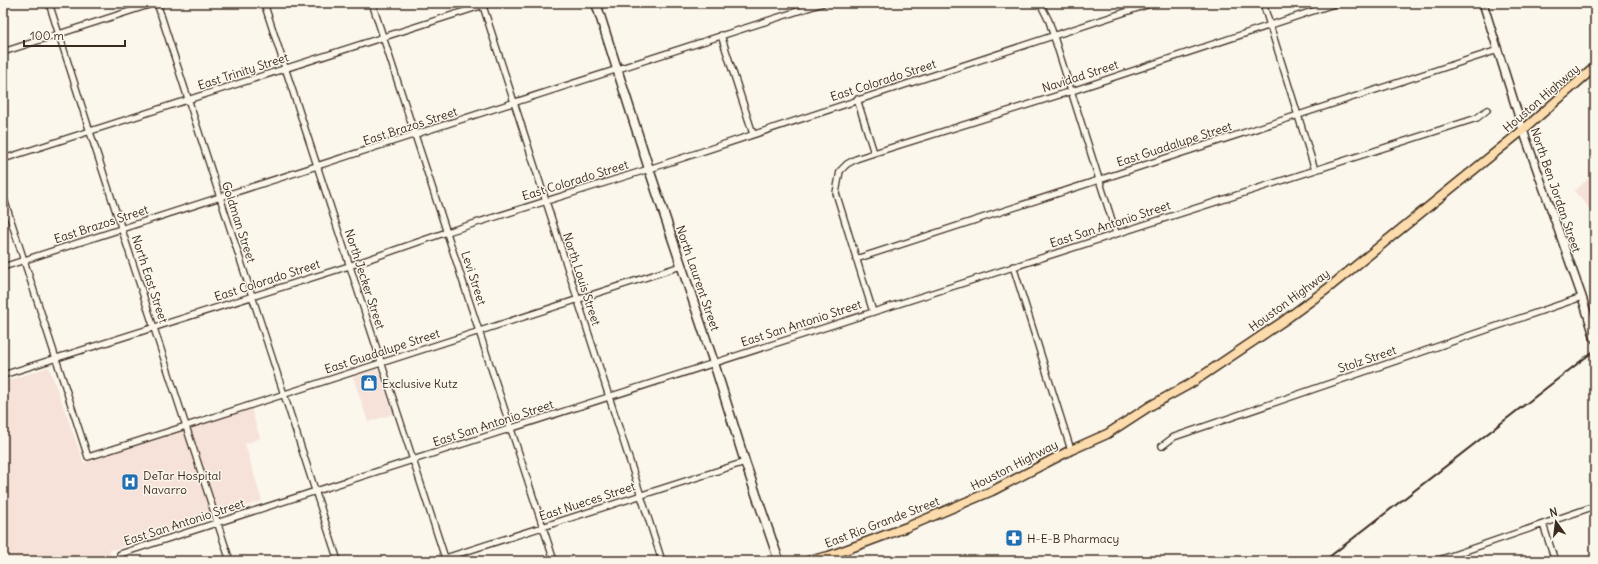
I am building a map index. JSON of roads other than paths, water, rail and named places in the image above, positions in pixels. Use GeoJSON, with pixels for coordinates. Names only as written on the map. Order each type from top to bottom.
{"type":"FeatureCollection","features":[{"type":"Feature","properties":{"kind":"main road","name":"North Laurent Street"},"geometry":{"type":"LineString","coordinates":[[596,3],[649,169],[714,363],[744,462],[779,561]]}},
{"type":"Feature","properties":{"kind":"main road","name":"Houston Highway"},"geometry":{"type":"LineString","coordinates":[[964,503],[992,491],[1071,450],[1107,434],[1150,406],[1190,384],[1282,322],[1327,289],[1523,130],[1595,67]]}},
{"type":"Feature","properties":{"kind":"main road","name":"East Rio Grande Street"},"geometry":{"type":"LineString","coordinates":[[808,561],[829,556],[894,532],[964,503]]}},
{"type":"Feature","properties":{"kind":"street","name":"North East Street"},"geometry":{"type":"LineString","coordinates":[[50,3],[90,132],[230,561]]}},
{"type":"Feature","properties":{"kind":"street"},"geometry":{"type":"LineString","coordinates":[[3,52],[156,3]]}},
{"type":"Feature","properties":{"kind":"street","name":"Goldman Street"},"geometry":{"type":"LineString","coordinates":[[156,3],[338,561]]}},
{"type":"Feature","properties":{"kind":"street","name":"North Jecker Street"},"geometry":{"type":"LineString","coordinates":[[264,3],[445,560]]}},
{"type":"Feature","properties":{"kind":"street","name":"Levi Street"},"geometry":{"type":"LineString","coordinates":[[372,3],[554,561]]}},
{"type":"Feature","properties":{"kind":"street","name":"East Trinity Street"},"geometry":{"type":"LineString","coordinates":[[3,159],[383,38],[482,4],[490,3]]}},
{"type":"Feature","properties":{"kind":"street","name":"East Brazos Street"},"geometry":{"type":"LineString","coordinates":[[3,267],[823,3]]}},
{"type":"Feature","properties":{"kind":"street"},"geometry":{"type":"LineString","coordinates":[[1040,3],[1047,16],[1072,91],[1116,233]]}},
{"type":"Feature","properties":{"kind":"street","name":"East Colorado Street"},"geometry":{"type":"LineString","coordinates":[[3,375],[155,328],[349,266],[447,232],[649,169],[857,99],[1153,3]]}},
{"type":"Feature","properties":{"kind":"street"},"geometry":{"type":"LineString","coordinates":[[1263,3],[1315,170]]}},
{"type":"Feature","properties":{"kind":"street","name":"Navidad Street"},"geometry":{"type":"LineString","coordinates":[[856,259],[836,193],[840,171],[847,164],[856,159],[1072,91],[1337,3]]}},
{"type":"Feature","properties":{"kind":"street","name":"North Ben Jordan Street"},"geometry":{"type":"LineString","coordinates":[[1483,3],[1523,130],[1582,297],[1595,339]]}},
{"type":"Feature","properties":{"kind":"street","name":"North Louis Street"},"geometry":{"type":"LineString","coordinates":[[482,4],[513,104],[610,396],[662,561]]}},
{"type":"Feature","properties":{"kind":"street"},"geometry":{"type":"LineString","coordinates":[[721,35],[753,134]]}},
{"type":"Feature","properties":{"kind":"street","name":"East Guadalupe Street"},"geometry":{"type":"LineString","coordinates":[[856,259],[1498,50]]}},
{"type":"Feature","properties":{"kind":"street"},"geometry":{"type":"LineString","coordinates":[[857,99],[874,153]]}},
{"type":"Feature","properties":{"kind":"street","name":"East San Antonio Street"},"geometry":{"type":"LineString","coordinates":[[122,561],[120,554],[1477,118],[1487,110]]}},
{"type":"Feature","properties":{"kind":"street"},"geometry":{"type":"LineString","coordinates":[[3,196],[56,359]]}},
{"type":"Feature","properties":{"kind":"street"},"geometry":{"type":"LineString","coordinates":[[856,259],[873,312]]}},
{"type":"Feature","properties":{"kind":"street","name":"East Guadalupe Street"},"geometry":{"type":"LineString","coordinates":[[56,359],[88,456],[186,426],[681,266]]}},
{"type":"Feature","properties":{"kind":"street"},"geometry":{"type":"LineString","coordinates":[[1013,266],[1071,450]]}},
{"type":"Feature","properties":{"kind":"street","name":"Stolz Street"},"geometry":{"type":"LineString","coordinates":[[1162,446],[1174,437],[1582,297]]}},
{"type":"Feature","properties":{"kind":"street","name":"East Nueces Street"},"geometry":{"type":"LineString","coordinates":[[436,561],[445,560],[744,462]]}},
{"type":"Feature","properties":{"kind":"street"},"geometry":{"type":"LineString","coordinates":[[1436,561],[1446,559],[1595,506]]}},
{"type":"Feature","properties":{"kind":"street"},"geometry":{"type":"LineString","coordinates":[[1543,524],[1555,561]]}},
{"type":"Feature","properties":{"kind":"railway"},"geometry":{"type":"LineString","coordinates":[[1324,561],[1595,350]]}},
{"type":"Feature","properties":{"kind":"place","name":"Exclusive Kutz"},"geometry":{"type":"Point","coordinates":[369,383]}},
{"type":"Feature","properties":{"kind":"place","name":"DeTar Hospital Navarro"},"geometry":{"type":"Point","coordinates":[130,482]}},
{"type":"Feature","properties":{"kind":"place","name":"H-E-B Pharmacy"},"geometry":{"type":"Point","coordinates":[1014,538]}}]}
